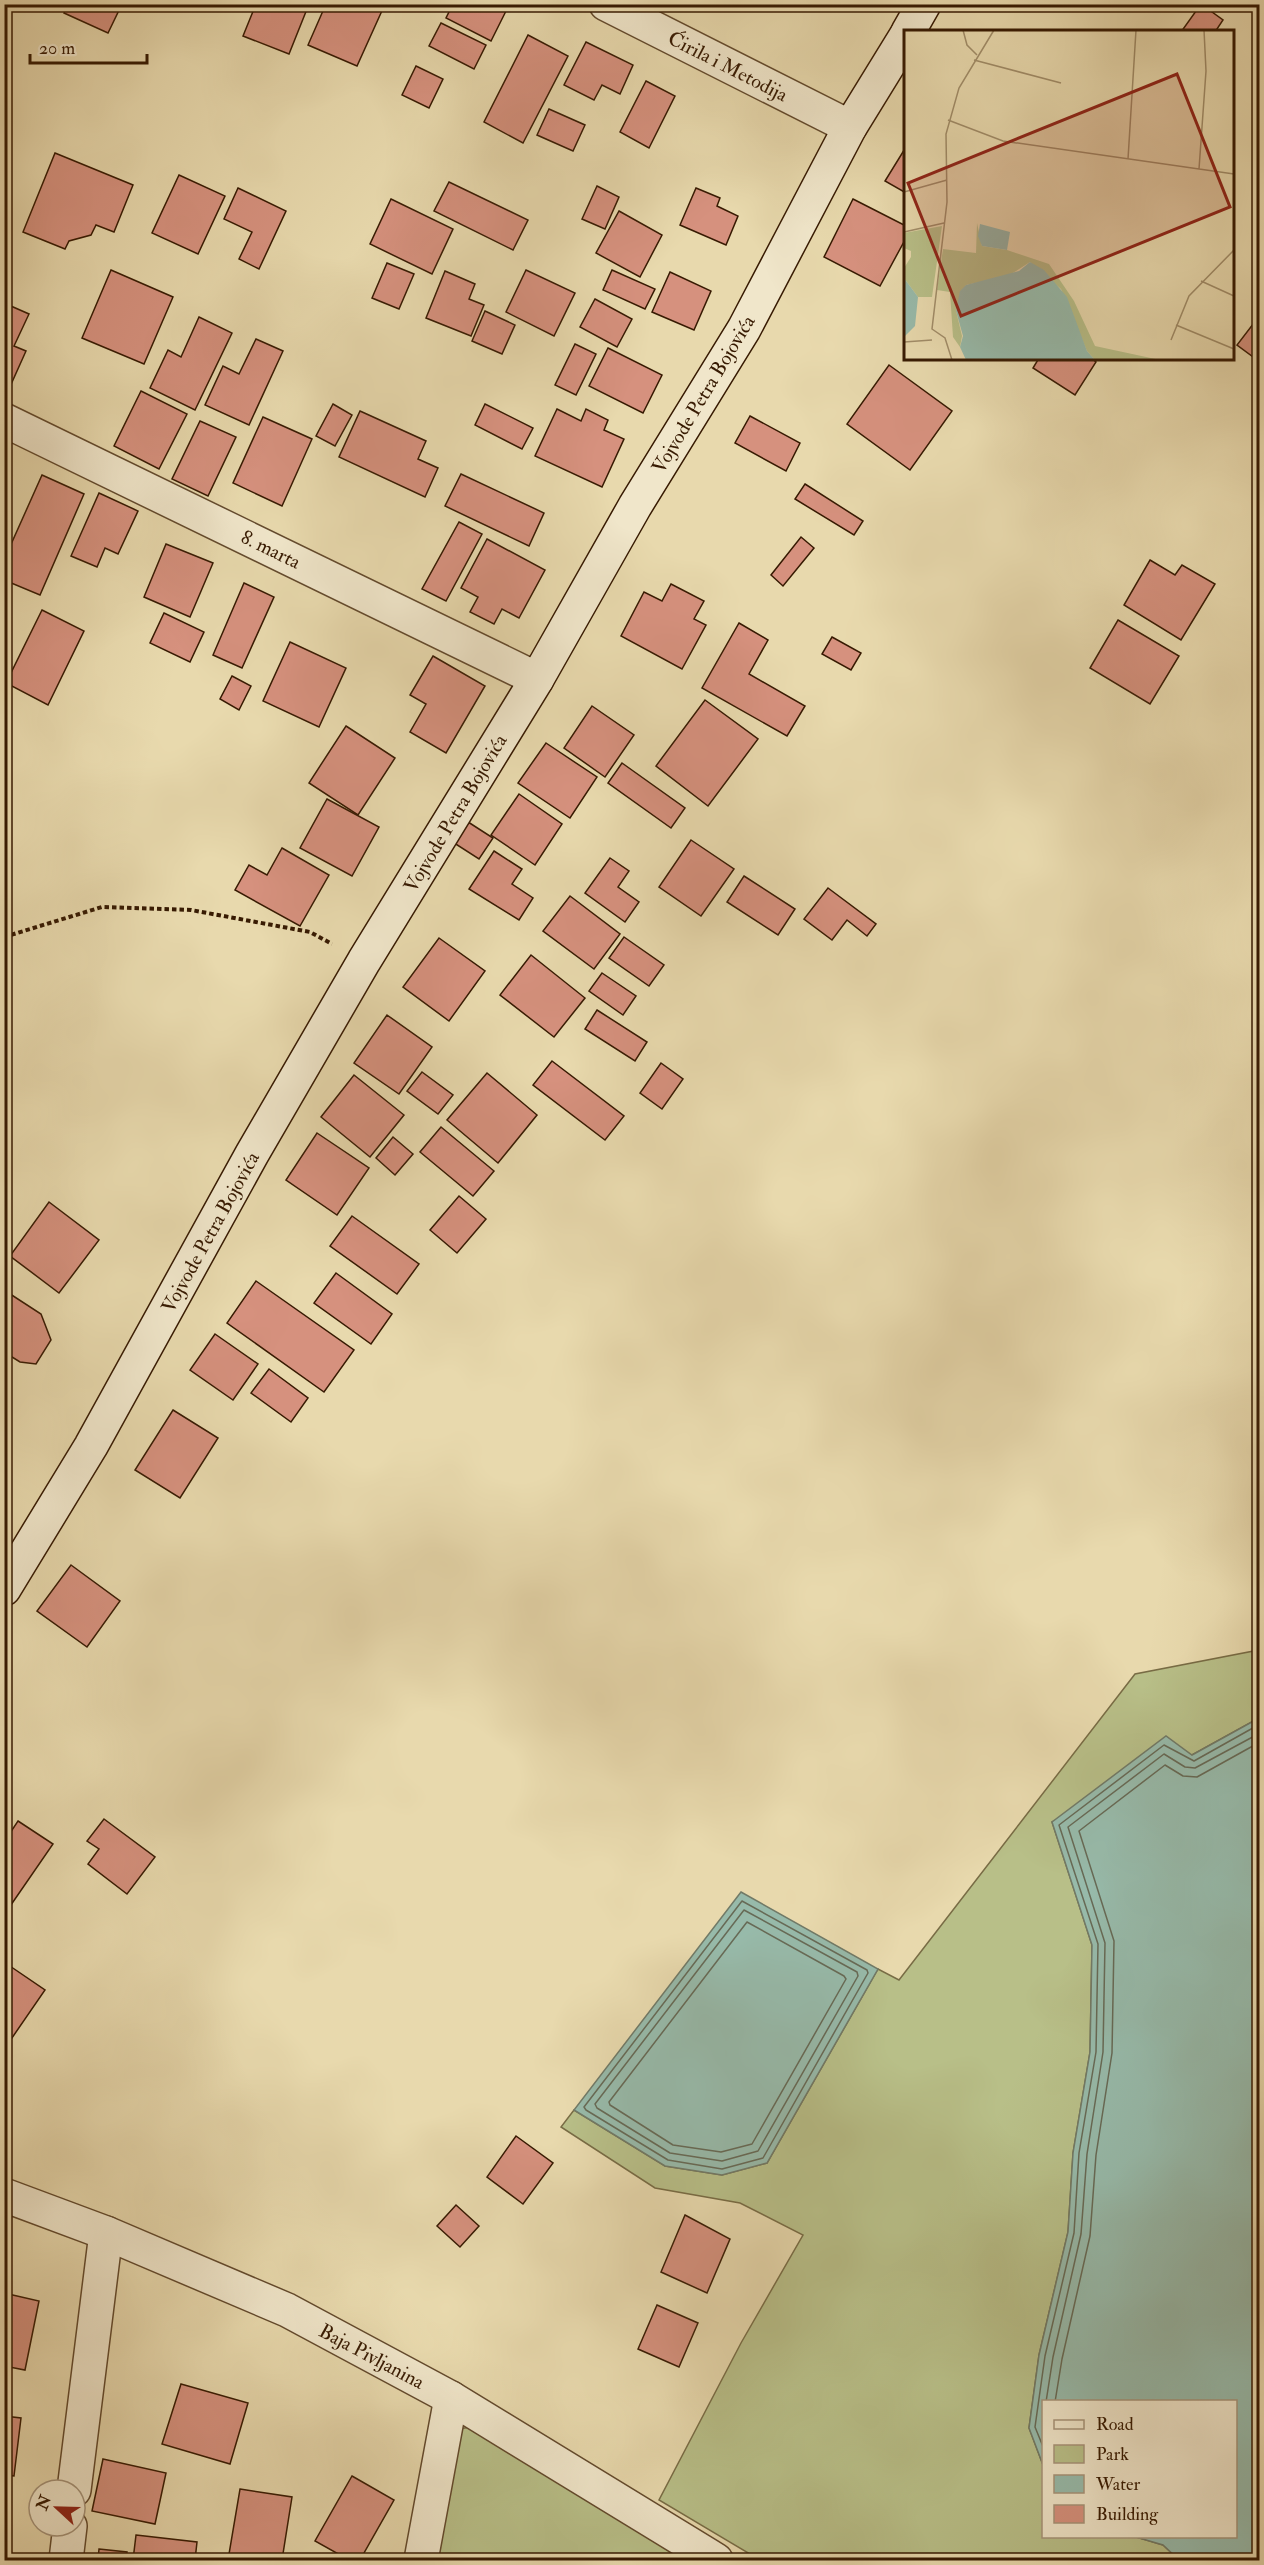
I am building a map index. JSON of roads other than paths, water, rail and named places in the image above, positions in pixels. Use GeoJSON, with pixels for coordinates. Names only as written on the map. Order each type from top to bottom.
{"type":"FeatureCollection","features":[{"type":"Feature","properties":{"kind":"street","name":"Ćirila i Metodija"},"geometry":{"type":"LineString","coordinates":[[606,4],[850,127]]}},
{"type":"Feature","properties":{"kind":"street"},"geometry":{"type":"LineString","coordinates":[[909,30],[924,4]]}},
{"type":"Feature","properties":{"kind":"street","name":"Vojvode Petra Bojovića"},"geometry":{"type":"LineString","coordinates":[[4,1589],[91,1446],[252,1154],[364,961],[537,679],[635,506],[744,329],[850,127],[904,39]]}},
{"type":"Feature","properties":{"kind":"street","name":"8. marta"},"geometry":{"type":"LineString","coordinates":[[4,420],[537,679]]}},
{"type":"Feature","properties":{"kind":"street","name":"Baja Pivljanina"},"geometry":{"type":"LineString","coordinates":[[4,2195],[106,2233],[287,2310],[451,2398],[716,2560]]}},
{"type":"Feature","properties":{"kind":"street"},"geometry":{"type":"LineString","coordinates":[[76,2478],[106,2233]]}},
{"type":"Feature","properties":{"kind":"street"},"geometry":{"type":"LineString","coordinates":[[421,2560],[451,2398]]}},
{"type":"Feature","properties":{"kind":"street"},"geometry":{"type":"LineString","coordinates":[[66,2560],[69,2538]]}},
{"type":"Feature","properties":{"kind":"water"},"geometry":{"type":"Polygon","coordinates":[[[1259,1718],[1259,2560],[1179,2560],[1163,2545],[1139,2538],[1237,2538],[1237,2400],[1042,2400],[1042,2462],[1029,2428],[1039,2355],[1068,2232],[1073,2153],[1090,2052],[1092,1945],[1052,1822],[1166,1736],[1192,1755],[1259,1718]]]}},
{"type":"Feature","properties":{"kind":"water"},"geometry":{"type":"Polygon","coordinates":[[[741,1892],[878,1969],[767,2163],[722,2175],[665,2166],[574,2110],[741,1892]]]}}]}
